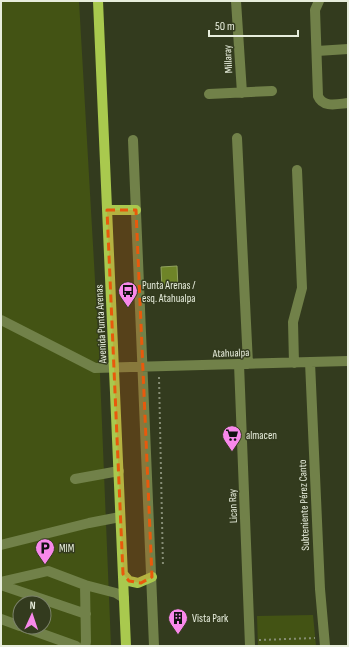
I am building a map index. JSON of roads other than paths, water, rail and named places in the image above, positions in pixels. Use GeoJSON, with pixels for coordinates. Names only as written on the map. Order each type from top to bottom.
{"type":"FeatureCollection","features":[{"type":"Feature","properties":{"kind":"main road","name":"Avenida Punta Arenas"},"geometry":{"type":"LineString","coordinates":[[98,1],[126,646]]}},
{"type":"Feature","properties":{"kind":"main road"},"geometry":{"type":"LineString","coordinates":[[107,210],[136,210]]}},
{"type":"Feature","properties":{"kind":"main road"},"geometry":{"type":"LineString","coordinates":[[123,574],[129,581],[138,583],[152,577]]}},
{"type":"Feature","properties":{"kind":"street","name":"Millaray"},"geometry":{"type":"LineString","coordinates":[[236,1],[242,92]]}},
{"type":"Feature","properties":{"kind":"street"},"geometry":{"type":"LineString","coordinates":[[318,2],[315,10],[318,96],[320,101],[326,104],[348,103]]}},
{"type":"Feature","properties":{"kind":"street"},"geometry":{"type":"LineString","coordinates":[[317,51],[348,49]]}},
{"type":"Feature","properties":{"kind":"street"},"geometry":{"type":"LineString","coordinates":[[210,94],[272,91]]}},
{"type":"Feature","properties":{"kind":"street","name":"Lican Ray"},"geometry":{"type":"LineString","coordinates":[[237,138],[250,643]]}},
{"type":"Feature","properties":{"kind":"street"},"geometry":{"type":"LineString","coordinates":[[133,140],[154,646]]}},
{"type":"Feature","properties":{"kind":"street"},"geometry":{"type":"LineString","coordinates":[[294,363],[293,322],[302,288],[297,170]]}},
{"type":"Feature","properties":{"kind":"street","name":"Atahualpa"},"geometry":{"type":"LineString","coordinates":[[1,320],[95,368],[143,368],[348,361]]}},
{"type":"Feature","properties":{"kind":"street","name":"Subteniente Pérez Canto"},"geometry":{"type":"LineString","coordinates":[[310,362],[320,589],[325,642]]}},
{"type":"Feature","properties":{"kind":"street"},"geometry":{"type":"LineString","coordinates":[[76,479],[119,471]]}},
{"type":"Feature","properties":{"kind":"street"},"geometry":{"type":"LineString","coordinates":[[1,545],[120,516]]}},
{"type":"Feature","properties":{"kind":"street"},"geometry":{"type":"LineString","coordinates":[[1,584],[48,571],[85,585],[116,593],[124,598]]}},
{"type":"Feature","properties":{"kind":"street"},"geometry":{"type":"LineString","coordinates":[[1,584],[86,614]]}},
{"type":"Feature","properties":{"kind":"street"},"geometry":{"type":"LineString","coordinates":[[84,646],[86,614],[85,585]]}},
{"type":"Feature","properties":{"kind":"street"},"geometry":{"type":"LineString","coordinates":[[45,635],[76,646]]}},
{"type":"Feature","properties":{"kind":"place","name":"Punta Arenas / esq. Atahualpa"},"geometry":{"type":"Point","coordinates":[128,308]}},
{"type":"Feature","properties":{"kind":"place","name":"almacen"},"geometry":{"type":"Point","coordinates":[232,452]}},
{"type":"Feature","properties":{"kind":"place","name":"MIM"},"geometry":{"type":"Point","coordinates":[45,565]}},
{"type":"Feature","properties":{"kind":"place","name":"Vista Park"},"geometry":{"type":"Point","coordinates":[178,635]}}]}
